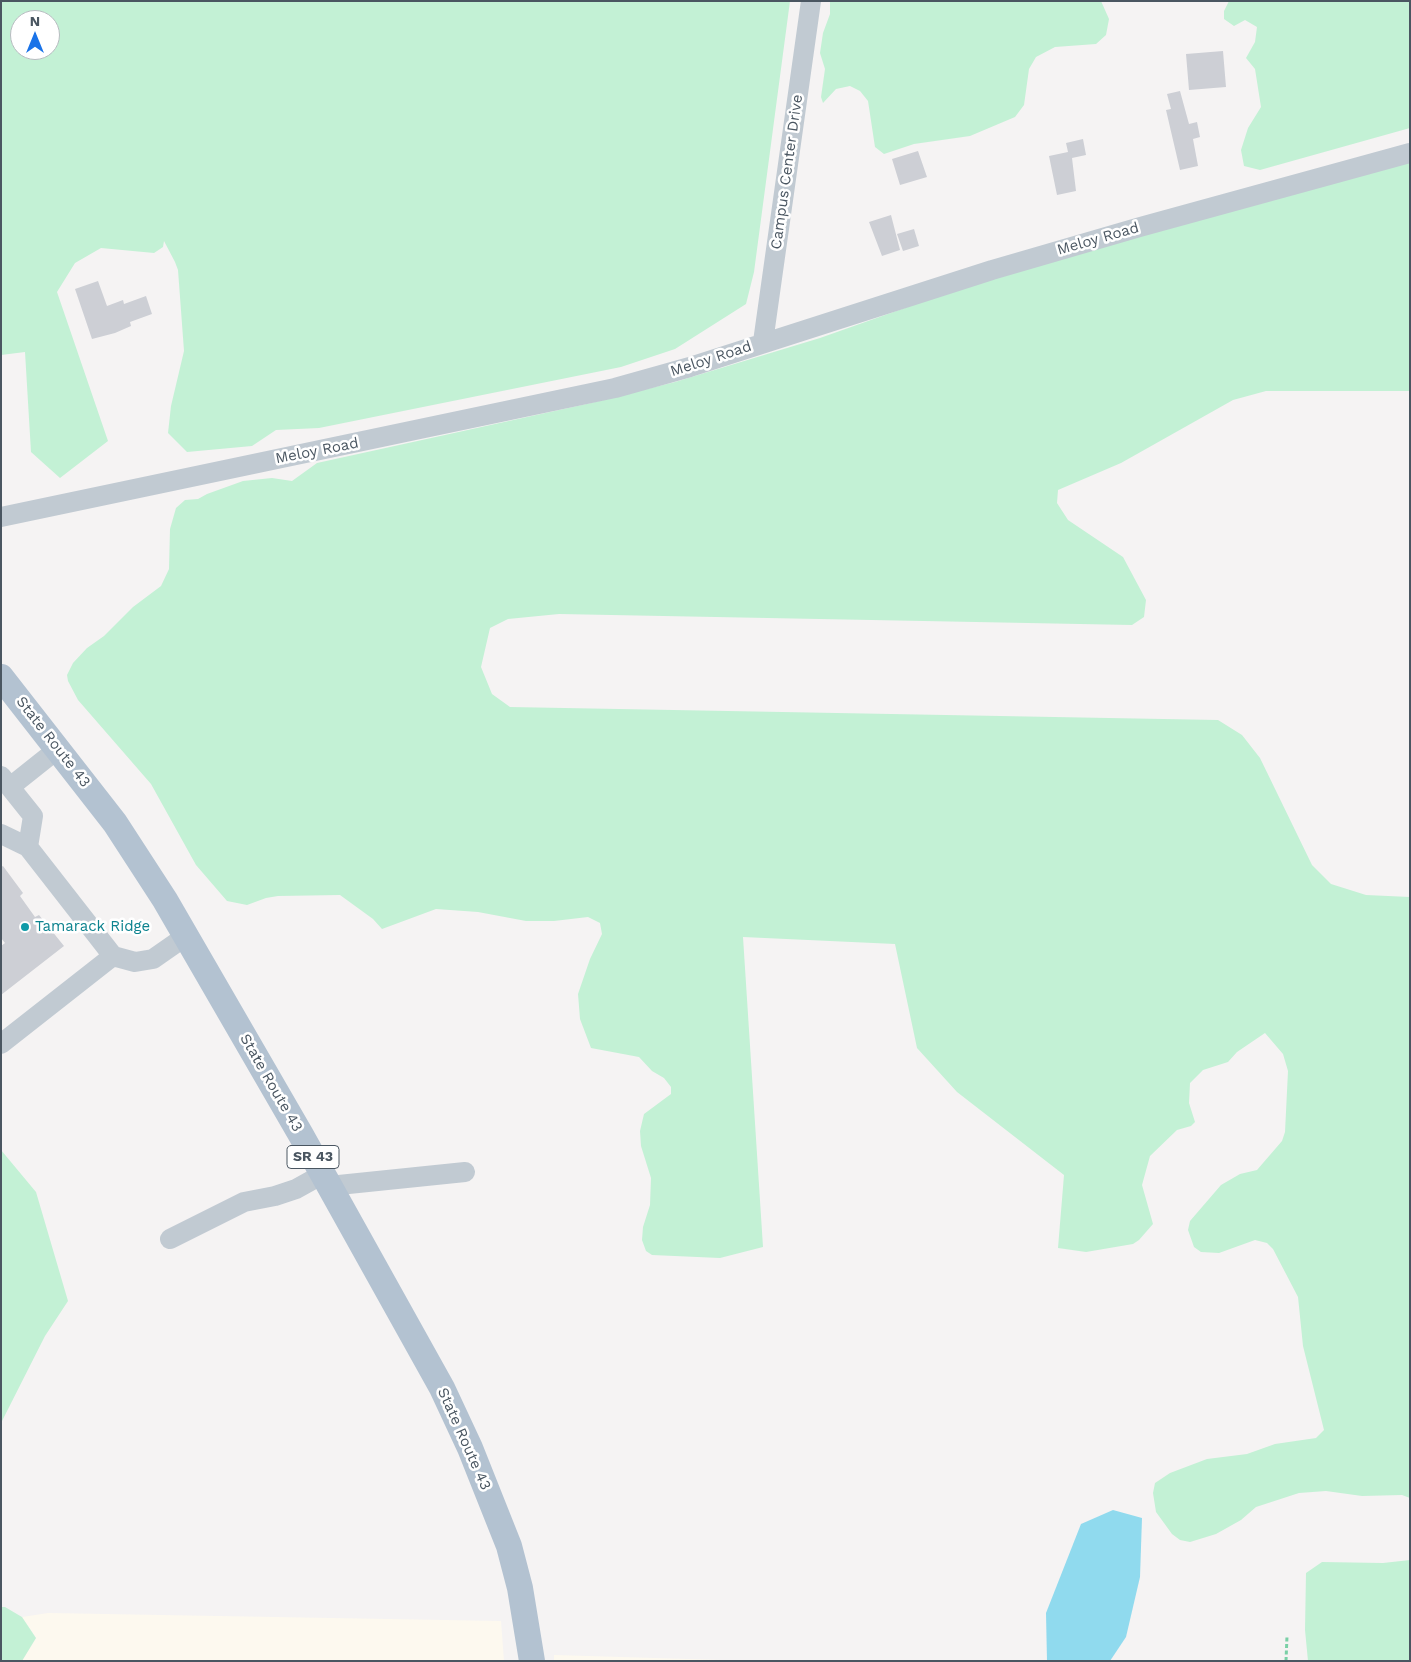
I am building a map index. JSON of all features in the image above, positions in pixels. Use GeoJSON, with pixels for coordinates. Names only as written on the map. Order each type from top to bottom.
{"type":"FeatureCollection","features":[{"type":"Feature","properties":{"kind":"main road","name":"State Route 43"},"geometry":{"type":"LineString","coordinates":[[1,677],[59,748],[115,823],[186,936],[326,1180],[442,1388],[470,1448],[509,1546],[520,1588],[532,1661]]}},
{"type":"Feature","properties":{"kind":"street","name":"Campus Center Drive"},"geometry":{"type":"LineString","coordinates":[[763,342],[811,1]]}},
{"type":"Feature","properties":{"kind":"street","name":"Meloy Road"},"geometry":{"type":"LineString","coordinates":[[1,517],[614,388],[992,270],[1140,227],[1410,153]]}},
{"type":"Feature","properties":{"kind":"street"},"geometry":{"type":"LineString","coordinates":[[28,847],[33,816],[6,781],[59,748]]}},
{"type":"Feature","properties":{"kind":"street"},"geometry":{"type":"LineString","coordinates":[[1,834],[28,847],[113,956],[135,962],[153,959],[186,936]]}},
{"type":"Feature","properties":{"kind":"street"},"geometry":{"type":"LineString","coordinates":[[1,1044],[113,956]]}},
{"type":"Feature","properties":{"kind":"street"},"geometry":{"type":"LineString","coordinates":[[170,1239],[228,1208],[326,1180],[465,1172]]}},
{"type":"Feature","properties":{"kind":"path"},"geometry":{"type":"LineString","coordinates":[[1286,1636],[1286,1661]]}},
{"type":"Feature","properties":{"kind":"shaded area"},"geometry":{"type":"Polygon","coordinates":[[[48,1613],[501,1621],[504,1661],[22,1661],[36,1638],[22,1617],[48,1613]]]}},
{"type":"Feature","properties":{"kind":"shaded area"},"geometry":{"type":"Polygon","coordinates":[[[554,1655],[755,1661],[554,1661],[554,1655]]]}},
{"type":"Feature","properties":{"kind":"green space"},"geometry":{"type":"Polygon","coordinates":[[[1,1],[790,1],[754,272],[746,304],[675,349],[621,367],[319,428],[276,430],[252,446],[187,452],[168,433],[171,406],[184,351],[178,270],[175,262],[164,241],[163,247],[154,253],[101,248],[75,263],[57,292],[108,441],[60,478],[31,452],[25,352],[1,355],[1,1]]]}},
{"type":"Feature","properties":{"kind":"green space"},"geometry":{"type":"Polygon","coordinates":[[[830,1],[1101,1],[1109,19],[1106,35],[1096,44],[1055,47],[1036,57],[1029,69],[1024,105],[1015,117],[970,136],[914,144],[884,154],[875,147],[868,101],[860,91],[850,86],[836,89],[823,103],[821,97],[825,69],[820,53],[823,33],[830,14],[830,1]]]}},
{"type":"Feature","properties":{"kind":"green space"},"geometry":{"type":"Polygon","coordinates":[[[1229,1],[1410,1],[1410,128],[1260,170],[1244,166],[1241,150],[1248,128],[1261,107],[1255,69],[1246,58],[1255,42],[1257,27],[1245,20],[1234,26],[1224,19],[1224,11],[1229,1]]]}},
{"type":"Feature","properties":{"kind":"green space"},"geometry":{"type":"Polygon","coordinates":[[[1410,162],[1410,391],[1266,391],[1233,400],[1121,463],[1058,490],[1057,503],[1068,520],[1123,557],[1146,600],[1144,617],[1132,625],[559,614],[508,619],[490,628],[481,667],[492,694],[510,707],[1218,720],[1242,735],[1260,758],[1312,865],[1331,884],[1366,895],[1410,897],[1410,1498],[1402,1495],[1362,1496],[1326,1491],[1299,1493],[1256,1507],[1241,1520],[1216,1534],[1190,1542],[1180,1540],[1172,1534],[1156,1512],[1153,1493],[1155,1483],[1170,1473],[1207,1459],[1247,1454],[1275,1444],[1316,1438],[1324,1430],[1303,1346],[1298,1297],[1273,1249],[1267,1243],[1255,1240],[1219,1253],[1201,1252],[1194,1247],[1188,1230],[1190,1221],[1221,1185],[1240,1174],[1257,1170],[1282,1141],[1285,1132],[1288,1071],[1283,1054],[1265,1033],[1237,1052],[1228,1062],[1203,1070],[1190,1083],[1189,1103],[1195,1122],[1191,1126],[1177,1130],[1150,1156],[1142,1185],[1153,1224],[1139,1240],[1133,1244],[1086,1252],[1058,1248],[1064,1175],[957,1092],[917,1048],[895,944],[743,937],[763,1247],[720,1258],[652,1255],[646,1251],[642,1240],[643,1227],[650,1205],[651,1178],[641,1146],[640,1131],[644,1114],[671,1094],[671,1087],[664,1078],[652,1071],[639,1057],[591,1048],[580,1019],[578,994],[590,959],[602,934],[600,923],[588,917],[554,921],[526,921],[478,912],[436,909],[382,929],[373,919],[340,895],[278,896],[247,905],[227,901],[196,865],[151,784],[78,700],[68,681],[67,675],[73,663],[87,648],[104,636],[133,607],[161,586],[169,569],[170,529],[176,508],[185,500],[198,499],[243,481],[272,478],[292,481],[317,463],[591,403],[675,382],[820,338],[998,275],[1410,162]]]}},
{"type":"Feature","properties":{"kind":"green space"},"geometry":{"type":"Polygon","coordinates":[[[1,1150],[36,1192],[68,1301],[45,1336],[1,1423],[1,1150]]]}},
{"type":"Feature","properties":{"kind":"green space"},"geometry":{"type":"Polygon","coordinates":[[[1410,1560],[1410,1661],[1308,1661],[1305,1630],[1306,1573],[1322,1562],[1383,1563],[1410,1560]]]}},
{"type":"Feature","properties":{"kind":"green space"},"geometry":{"type":"Polygon","coordinates":[[[1,1607],[5,1607],[22,1617],[36,1638],[22,1661],[1,1661],[1,1607]]]}},
{"type":"Feature","properties":{"kind":"water"},"geometry":{"type":"Polygon","coordinates":[[[1113,1510],[1142,1518],[1140,1577],[1126,1637],[1110,1661],[1047,1661],[1046,1613],[1081,1524],[1113,1510]]]}},
{"type":"Feature","properties":{"kind":"building"},"geometry":{"type":"Polygon","coordinates":[[[1223,51],[1226,87],[1189,90],[1186,54],[1223,51]]]}},
{"type":"Feature","properties":{"kind":"building"},"geometry":{"type":"Polygon","coordinates":[[[1180,91],[1189,124],[1197,122],[1200,137],[1193,139],[1198,166],[1180,170],[1166,110],[1171,109],[1167,94],[1180,91]]]}},
{"type":"Feature","properties":{"kind":"building"},"geometry":{"type":"Polygon","coordinates":[[[1083,139],[1086,155],[1072,158],[1076,191],[1057,195],[1049,156],[1068,152],[1066,143],[1083,139]]]}},
{"type":"Feature","properties":{"kind":"building"},"geometry":{"type":"Polygon","coordinates":[[[918,151],[927,177],[900,185],[892,159],[918,151]]]}},
{"type":"Feature","properties":{"kind":"building"},"geometry":{"type":"Polygon","coordinates":[[[891,215],[900,250],[882,256],[869,222],[891,215]]]}},
{"type":"Feature","properties":{"kind":"building"},"geometry":{"type":"Polygon","coordinates":[[[914,229],[919,246],[903,251],[897,234],[914,229]]]}},
{"type":"Feature","properties":{"kind":"building"},"geometry":{"type":"Polygon","coordinates":[[[98,281],[107,306],[123,300],[124,304],[146,296],[152,314],[130,322],[131,326],[115,333],[92,339],[75,289],[98,281]]]}},
{"type":"Feature","properties":{"kind":"building","name":"Tamarack Ridge"},"geometry":{"type":"Polygon","coordinates":[[[3,866],[23,893],[20,896],[35,917],[39,915],[64,946],[1,995],[1,946],[5,943],[1,938],[1,867],[3,866]]]}},
{"type":"Feature","properties":{"kind":"place","name":"Tamarack Ridge"},"geometry":{"type":"Point","coordinates":[25,927]}}]}
